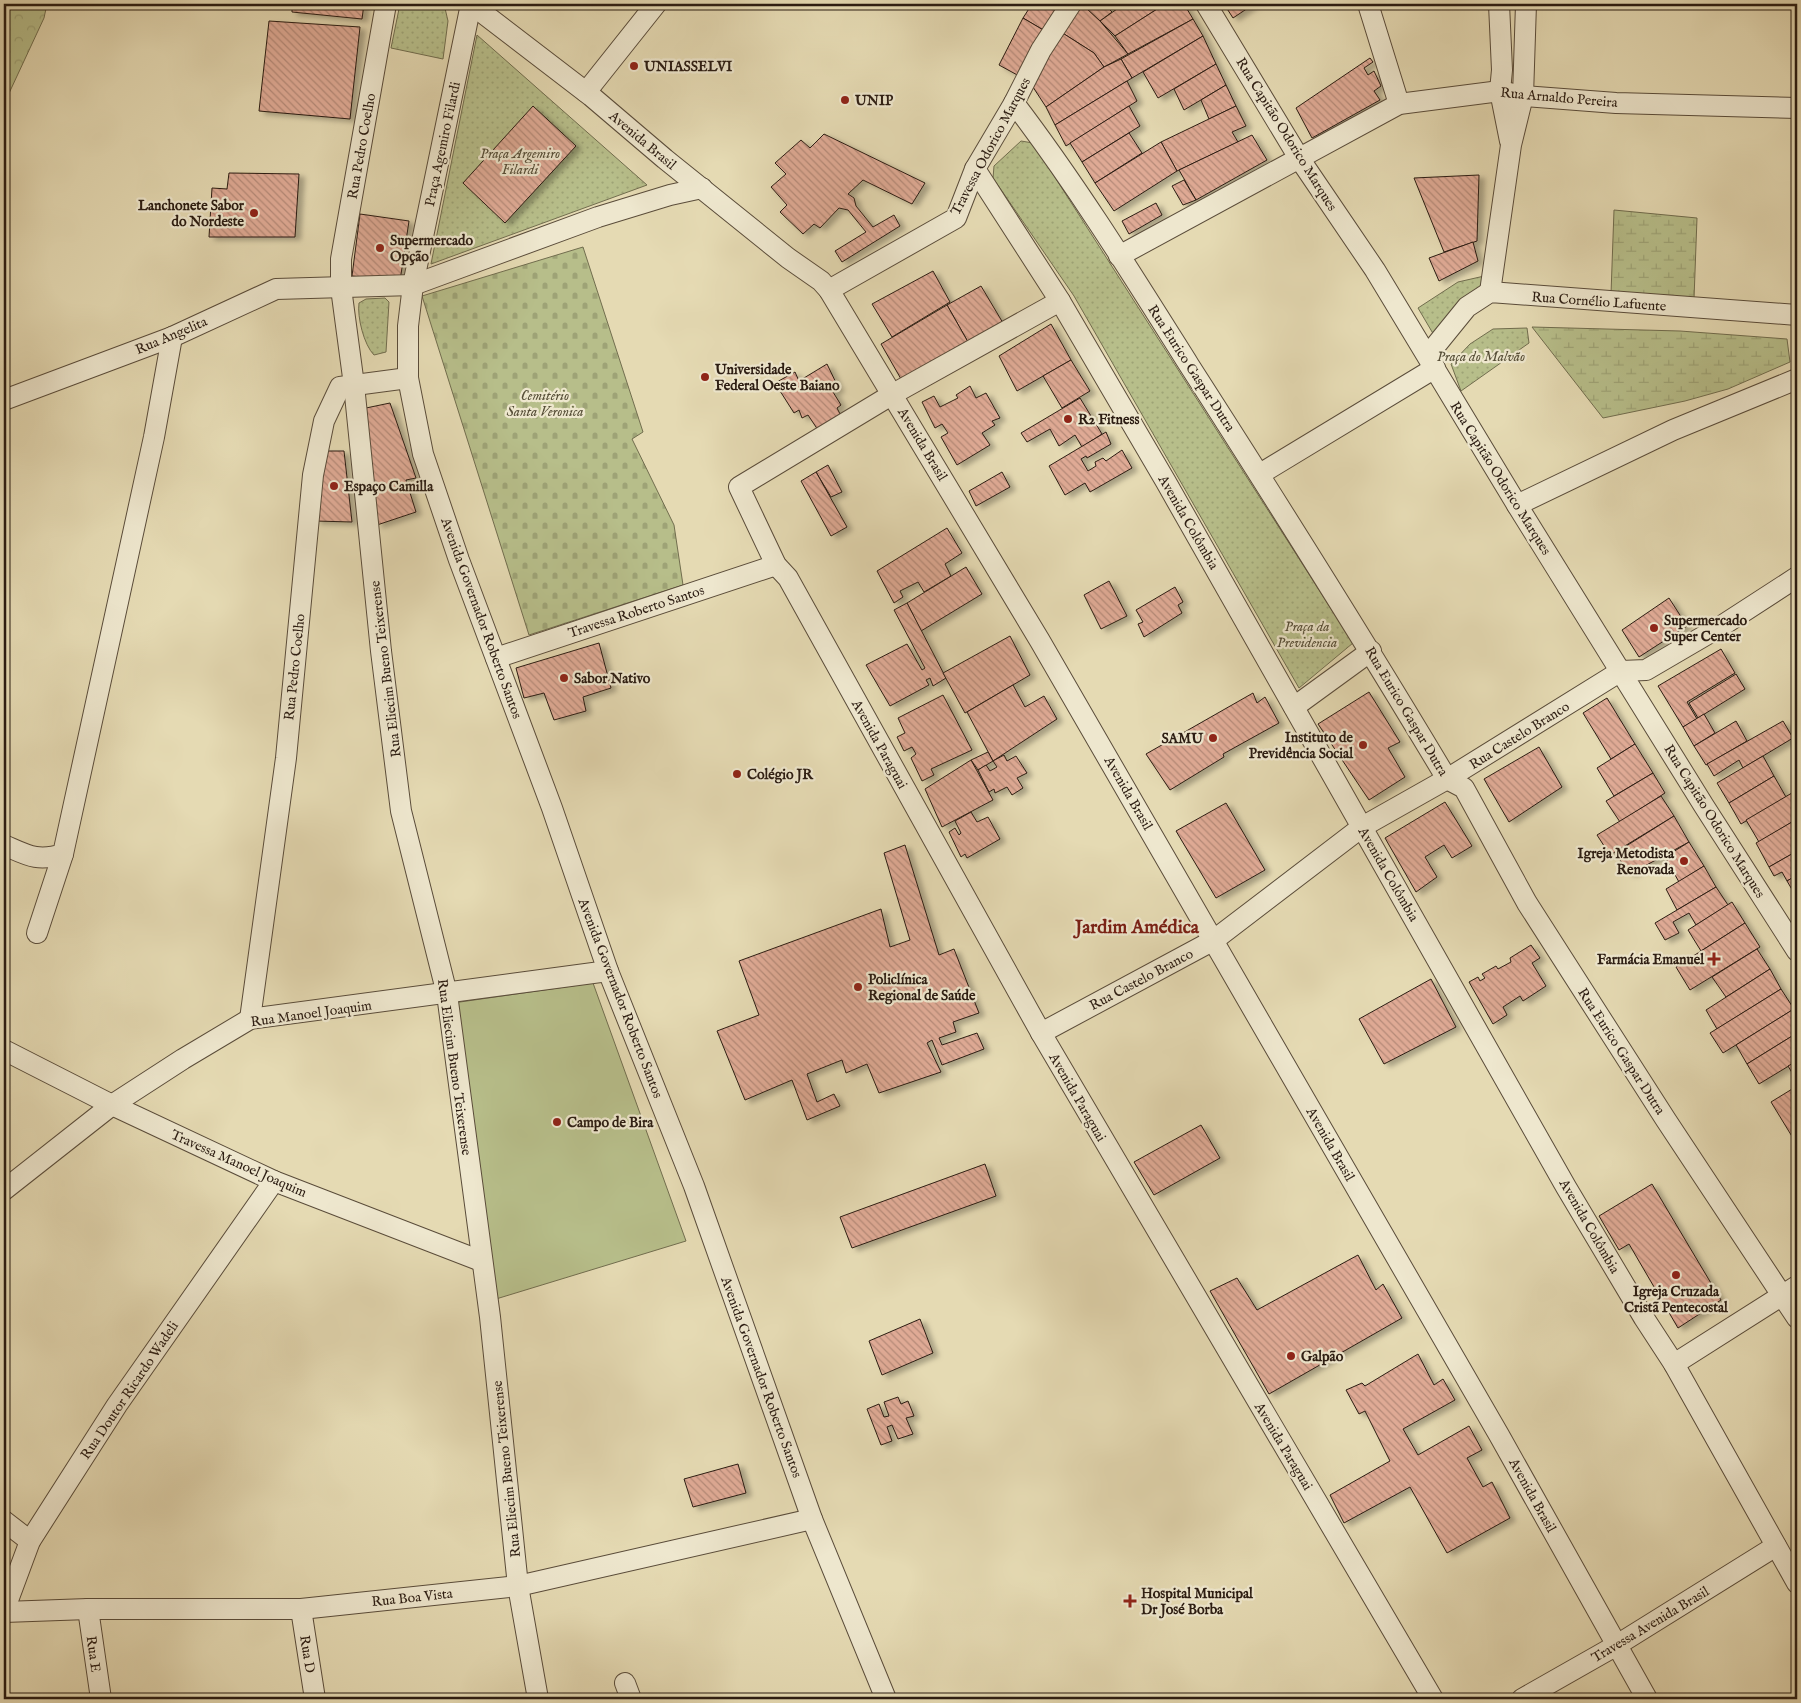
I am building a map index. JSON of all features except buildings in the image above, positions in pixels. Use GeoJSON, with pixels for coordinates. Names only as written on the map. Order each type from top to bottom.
{"type":"FeatureCollection","features":[{"type":"Feature","properties":{"kind":"street","name":"Rua Pedro Coelho"},"geometry":{"type":"LineString","coordinates":[[341,288],[341,259],[386,4]]}},
{"type":"Feature","properties":{"kind":"street","name":"Avenida Brasil"},"geometry":{"type":"LineString","coordinates":[[471,4],[586,92],[788,258],[821,281],[829,290],[1035,632],[1214,940],[1499,1435],[1647,1699]]}},
{"type":"Feature","properties":{"kind":"street","name":"Praça Agemiro Filardi"},"geometry":{"type":"LineString","coordinates":[[413,285],[471,4]]}},
{"type":"Feature","properties":{"kind":"street"},"geometry":{"type":"LineString","coordinates":[[586,92],[656,4]]}},
{"type":"Feature","properties":{"kind":"street","name":"Travessa Odorico Marques"},"geometry":{"type":"LineString","coordinates":[[829,290],[956,218],[976,169],[1014,103],[1041,50],[1071,4]]}},
{"type":"Feature","properties":{"kind":"street","name":"Rua Capitão Odorico Marques"},"geometry":{"type":"LineString","coordinates":[[1206,4],[1299,158],[1376,270],[1517,506],[1797,950]]}},
{"type":"Feature","properties":{"kind":"street"},"geometry":{"type":"LineString","coordinates":[[1368,4],[1399,104]]}},
{"type":"Feature","properties":{"kind":"street"},"geometry":{"type":"LineString","coordinates":[[1500,4],[1502,70],[1500,91],[1511,144]]}},
{"type":"Feature","properties":{"kind":"street"},"geometry":{"type":"LineString","coordinates":[[1260,474],[1431,362],[1467,307],[1490,292],[1511,144],[1524,96],[1526,4]]}},
{"type":"Feature","properties":{"kind":"street","name":"Rua Arnaldo Pereira"},"geometry":{"type":"LineString","coordinates":[[1120,256],[1399,104],[1500,91],[1524,96],[1616,103],[1797,108]]}},
{"type":"Feature","properties":{"kind":"street","name":"Rua Eurico Gaspar Dutra"},"geometry":{"type":"LineString","coordinates":[[1014,103],[1062,166],[1260,474],[1371,651],[1447,780],[1464,788],[1532,911],[1666,1120],[1790,1291],[1797,1318]]}},
{"type":"Feature","properties":{"kind":"street","name":"Avenida Colômbia"},"geometry":{"type":"LineString","coordinates":[[976,169],[1060,301],[1294,707],[1566,1186],[1644,1318],[1674,1364],[1797,1583]]}},
{"type":"Feature","properties":{"kind":"street","name":"Rua Angelita"},"geometry":{"type":"LineString","coordinates":[[4,400],[172,337],[276,289],[413,285],[598,217],[670,195],[702,188]]}},
{"type":"Feature","properties":{"kind":"street","name":"Avenida Governador Roberto Santos"},"geometry":{"type":"LineString","coordinates":[[413,285],[408,326],[408,378],[423,454],[552,808],[608,971],[694,1186],[812,1519],[886,1699]]}},
{"type":"Feature","properties":{"kind":"street","name":"Rua Eliecim Bueno Teixerense"},"geometry":{"type":"LineString","coordinates":[[341,288],[354,385],[381,652],[401,811],[447,994],[490,1317],[518,1586],[538,1699]]}},
{"type":"Feature","properties":{"kind":"street","name":"Rua Cornélio Lafuente"},"geometry":{"type":"LineString","coordinates":[[1490,292],[1797,315]]}},
{"type":"Feature","properties":{"kind":"street"},"geometry":{"type":"LineString","coordinates":[[893,394],[1060,301]]}},
{"type":"Feature","properties":{"kind":"street"},"geometry":{"type":"LineString","coordinates":[[37,933],[62,854],[154,437],[172,337]]}},
{"type":"Feature","properties":{"kind":"street","name":"Rua Pedro Coelho"},"geometry":{"type":"LineString","coordinates":[[250,1019],[286,758],[313,475],[324,421],[331,402],[340,387],[408,378]]}},
{"type":"Feature","properties":{"kind":"street"},"geometry":{"type":"LineString","coordinates":[[1517,506],[1673,430],[1797,379]]}},
{"type":"Feature","properties":{"kind":"street","name":"Avenida Paraguai"},"geometry":{"type":"LineString","coordinates":[[893,394],[739,486],[776,565],[788,578],[1041,1033],[1433,1699]]}},
{"type":"Feature","properties":{"kind":"street","name":"Travessa Roberto Santos"},"geometry":{"type":"LineString","coordinates":[[496,658],[776,565]]}},
{"type":"Feature","properties":{"kind":"street","name":"Rua Castelo Branco"},"geometry":{"type":"LineString","coordinates":[[1041,1033],[1214,940],[1362,828],[1447,780],[1621,671],[1646,670],[1723,625],[1797,577]]}},
{"type":"Feature","properties":{"kind":"street"},"geometry":{"type":"LineString","coordinates":[[1294,707],[1371,651]]}},
{"type":"Feature","properties":{"kind":"street"},"geometry":{"type":"LineString","coordinates":[[4,845],[32,856],[47,859],[62,854]]}},
{"type":"Feature","properties":{"kind":"street","name":"Rua Manoel Joaquim"},"geometry":{"type":"LineString","coordinates":[[4,1190],[112,1105],[250,1019],[608,971]]}},
{"type":"Feature","properties":{"kind":"street","name":"Travessa Manoel Joaquim"},"geometry":{"type":"LineString","coordinates":[[4,1050],[112,1105],[274,1181],[481,1260]]}},
{"type":"Feature","properties":{"kind":"street","name":"Rua Doutor Ricardo Wadeli"},"geometry":{"type":"LineString","coordinates":[[4,1612],[30,1541],[117,1405],[274,1181]]}},
{"type":"Feature","properties":{"kind":"street"},"geometry":{"type":"LineString","coordinates":[[1674,1364],[1790,1291]]}},
{"type":"Feature","properties":{"kind":"street","name":"Rua Boa Vista"},"geometry":{"type":"LineString","coordinates":[[4,1612],[88,1609],[301,1609],[518,1586],[812,1519]]}},
{"type":"Feature","properties":{"kind":"street"},"geometry":{"type":"LineString","coordinates":[[4,1521],[30,1541]]}},
{"type":"Feature","properties":{"kind":"street","name":"Travessa Avenida Brasil"},"geometry":{"type":"LineString","coordinates":[[1522,1699],[1617,1645],[1776,1546]]}},
{"type":"Feature","properties":{"kind":"street","name":"Rua E"},"geometry":{"type":"LineString","coordinates":[[88,1609],[101,1699]]}},
{"type":"Feature","properties":{"kind":"street","name":"Rua D"},"geometry":{"type":"LineString","coordinates":[[301,1609],[315,1699]]}},
{"type":"Feature","properties":{"kind":"green space"},"geometry":{"type":"Polygon","coordinates":[[[4,4],[47,4],[44,18],[4,104],[4,4]]]}},
{"type":"Feature","properties":{"kind":"green space"},"geometry":{"type":"Polygon","coordinates":[[[400,4],[444,4],[448,21],[443,59],[391,48],[400,4]]]}},
{"type":"Feature","properties":{"kind":"green space","name":"Praça Argemiro Filardi"},"geometry":{"type":"Polygon","coordinates":[[[477,35],[647,185],[431,264],[477,35]]]}},
{"type":"Feature","properties":{"kind":"green space","name":"Praça da Previdencia"},"geometry":{"type":"Polygon","coordinates":[[[1021,141],[1033,143],[1353,643],[1299,688],[1074,296],[993,178],[994,166],[1021,141]]]}},
{"type":"Feature","properties":{"kind":"green space"},"geometry":{"type":"Polygon","coordinates":[[[1614,210],[1697,218],[1694,299],[1611,294],[1614,210]]]}},
{"type":"Feature","properties":{"kind":"green space","name":"Cemitério Santa Veronica"},"geometry":{"type":"Polygon","coordinates":[[[583,247],[643,432],[632,439],[674,525],[683,585],[529,635],[422,296],[583,247]]]}},
{"type":"Feature","properties":{"kind":"green space","name":"Praça do Malvão"},"geometry":{"type":"Polygon","coordinates":[[[1493,274],[1438,342],[1418,308],[1458,282],[1493,274]]]}},
{"type":"Feature","properties":{"kind":"green space"},"geometry":{"type":"Polygon","coordinates":[[[385,298],[389,302],[386,352],[374,355],[367,345],[362,330],[359,303],[366,299],[385,298]]]}},
{"type":"Feature","properties":{"kind":"green space"},"geometry":{"type":"Polygon","coordinates":[[[1532,327],[1680,331],[1787,339],[1790,362],[1728,389],[1685,401],[1603,418],[1532,327]]]}},
{"type":"Feature","properties":{"kind":"green space","name":"Praça do Malvão"},"geometry":{"type":"Polygon","coordinates":[[[1527,328],[1529,343],[1461,391],[1451,364],[1470,344],[1493,329],[1527,328]]]}},
{"type":"Feature","properties":{"kind":"green space","name":"Campo de Bira"},"geometry":{"type":"Polygon","coordinates":[[[593,983],[686,1241],[496,1299],[453,1003],[593,983]]]}},
{"type":"Feature","properties":{"kind":"place","name":"UNIASSELVI"},"geometry":{"type":"Point","coordinates":[634,66]}},
{"type":"Feature","properties":{"kind":"place","name":"UNIP"},"geometry":{"type":"Point","coordinates":[845,100]}},
{"type":"Feature","properties":{"kind":"place","name":"Lanchonete Sabor do Nordeste"},"geometry":{"type":"Point","coordinates":[254,213]}},
{"type":"Feature","properties":{"kind":"place","name":"Supermercado Opção"},"geometry":{"type":"Point","coordinates":[380,248]}},
{"type":"Feature","properties":{"kind":"place","name":"Universidade Federal Oeste Baiano"},"geometry":{"type":"Point","coordinates":[705,377]}},
{"type":"Feature","properties":{"kind":"place","name":"R2 Fitness"},"geometry":{"type":"Point","coordinates":[1068,419]}},
{"type":"Feature","properties":{"kind":"place","name":"Espaço Camilla"},"geometry":{"type":"Point","coordinates":[334,486]}},
{"type":"Feature","properties":{"kind":"place","name":"Supermercado Super Center"},"geometry":{"type":"Point","coordinates":[1654,628]}},
{"type":"Feature","properties":{"kind":"place","name":"Sabor Nativo"},"geometry":{"type":"Point","coordinates":[564,678]}},
{"type":"Feature","properties":{"kind":"place","name":"SAMU"},"geometry":{"type":"Point","coordinates":[1213,738]}},
{"type":"Feature","properties":{"kind":"place","name":"Instituto de Previdência Social"},"geometry":{"type":"Point","coordinates":[1363,745]}},
{"type":"Feature","properties":{"kind":"place","name":"Colégio JR"},"geometry":{"type":"Point","coordinates":[737,774]}},
{"type":"Feature","properties":{"kind":"place","name":"Igreja Metodista Renovada"},"geometry":{"type":"Point","coordinates":[1684,861]}},
{"type":"Feature","properties":{"kind":"place","name":"Farmácia Emanuel"},"geometry":{"type":"Point","coordinates":[1714,959]}},
{"type":"Feature","properties":{"kind":"place","name":"Policlínica Regional de Saúde"},"geometry":{"type":"Point","coordinates":[858,987]}},
{"type":"Feature","properties":{"kind":"place","name":"Campo de Bira"},"geometry":{"type":"Point","coordinates":[557,1122]}},
{"type":"Feature","properties":{"kind":"place","name":"Igreja Cruzada Cristã Pentecostal"},"geometry":{"type":"Point","coordinates":[1676,1275]}},
{"type":"Feature","properties":{"kind":"place","name":"Galpão"},"geometry":{"type":"Point","coordinates":[1291,1356]}},
{"type":"Feature","properties":{"kind":"place","name":"Hospital Municipal Dr José Borba"},"geometry":{"type":"Point","coordinates":[1130,1601]}},
{"type":"Feature","properties":{"kind":"district","name":"Jardim Amédica"},"geometry":{"type":"Point","coordinates":[1137,926]}}]}
